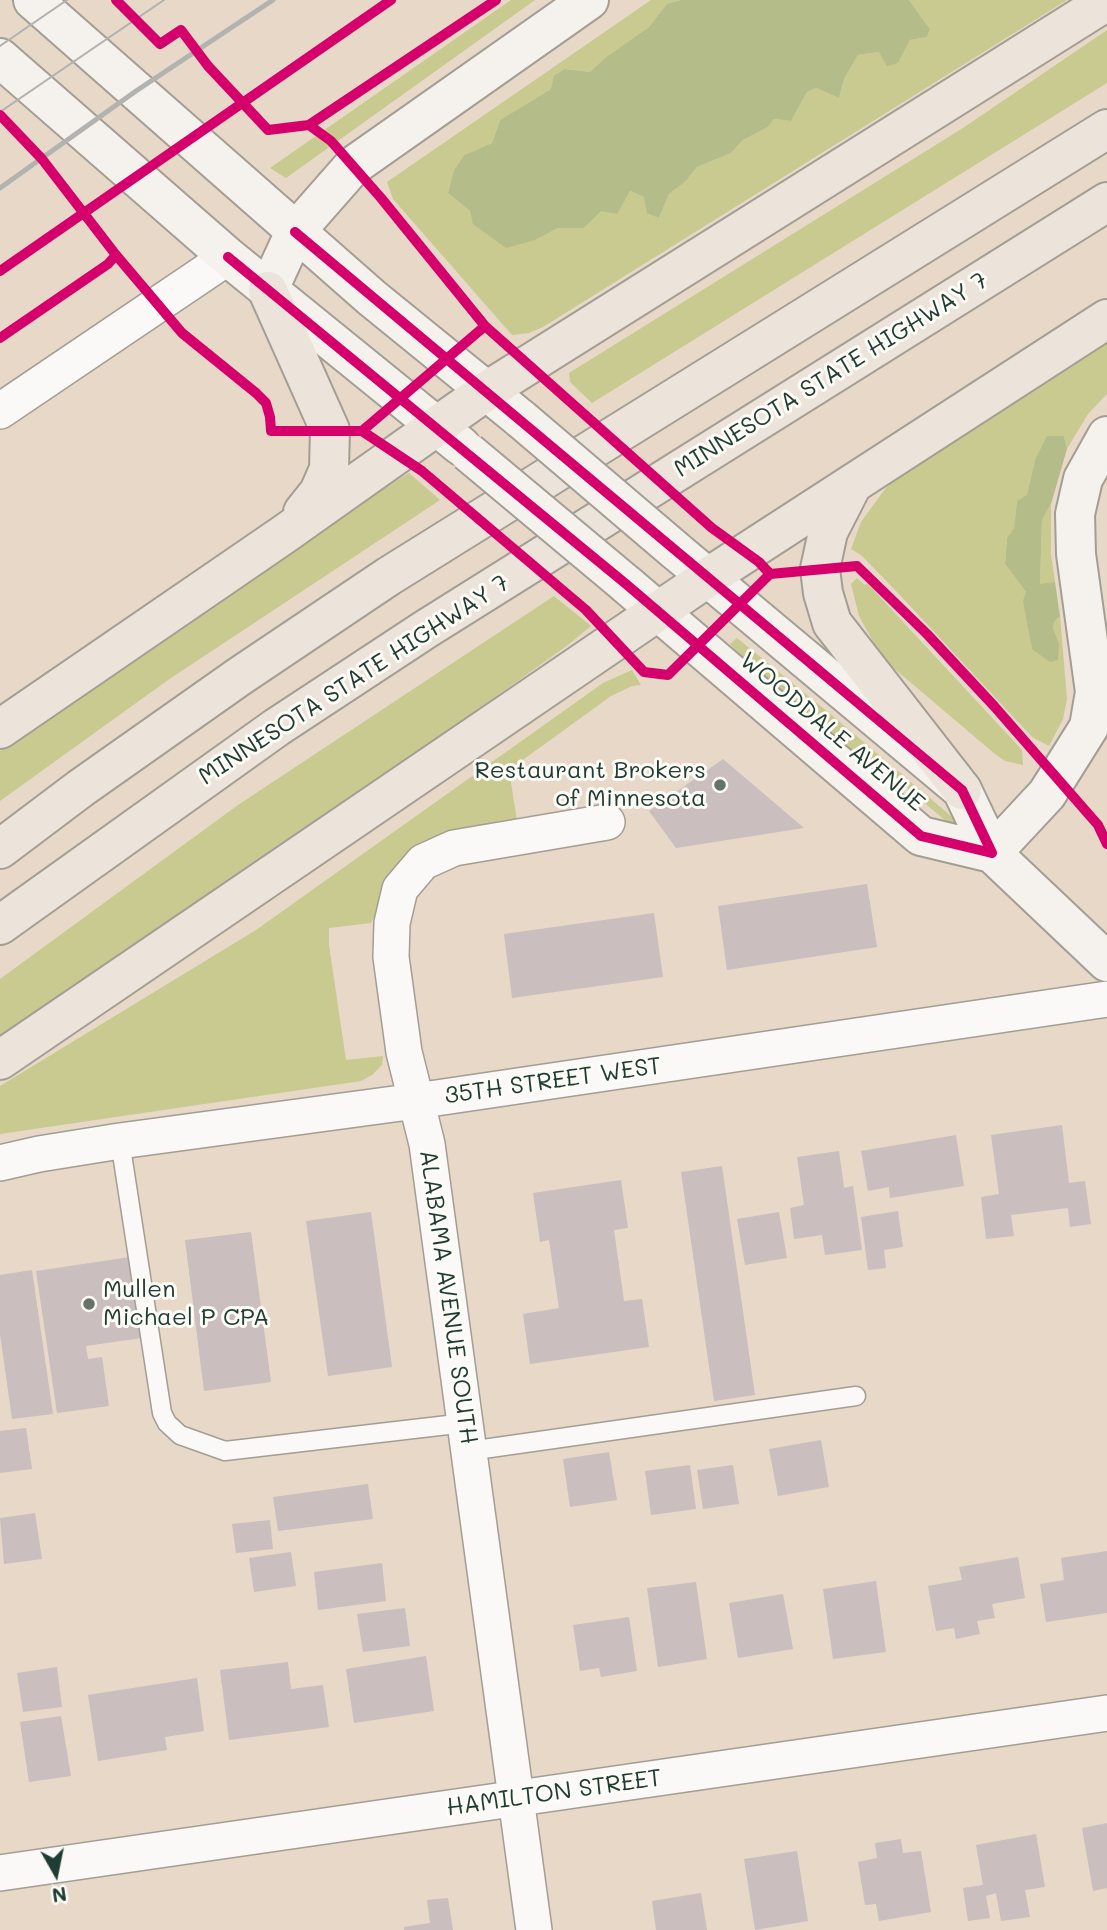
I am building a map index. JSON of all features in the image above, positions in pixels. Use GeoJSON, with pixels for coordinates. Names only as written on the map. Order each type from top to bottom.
{"type":"FeatureCollection","features":[{"type":"Feature","properties":{"kind":"highway"},"geometry":{"type":"LineString","coordinates":[[0,729],[283,535],[485,392],[1107,1]]}},
{"type":"Feature","properties":{"kind":"highway"},"geometry":{"type":"LineString","coordinates":[[0,849],[183,716],[389,576],[1107,130]]}},
{"type":"Feature","properties":{"kind":"highway","name":"MINNESOTA STATE HIGHWAY 7"},"geometry":{"type":"LineString","coordinates":[[0,925],[277,727],[426,629],[1107,202]]}},
{"type":"Feature","properties":{"kind":"highway"},"geometry":{"type":"LineString","coordinates":[[268,290],[320,405],[331,440],[330,469],[319,492],[283,535]]}},
{"type":"Feature","properties":{"kind":"highway"},"geometry":{"type":"LineString","coordinates":[[0,1060],[707,578],[1107,319]]}},
{"type":"Feature","properties":{"kind":"highway"},"geometry":{"type":"LineString","coordinates":[[852,485],[828,532],[820,569],[823,593],[832,623],[962,790]]}},
{"type":"Feature","properties":{"kind":"street","name":"WOODDALE AVENUE"},"geometry":{"type":"LineString","coordinates":[[33,0],[295,232],[962,790],[992,853],[1107,962]]}},
{"type":"Feature","properties":{"kind":"street"},"geometry":{"type":"LineString","coordinates":[[268,290],[295,232],[353,166],[589,0]]}},
{"type":"Feature","properties":{"kind":"street","name":"WOODDALE AVENUE"},"geometry":{"type":"LineString","coordinates":[[0,58],[228,257],[626,584],[921,836],[992,853]]}},
{"type":"Feature","properties":{"kind":"street"},"geometry":{"type":"LineString","coordinates":[[0,411],[228,257]]}},
{"type":"Feature","properties":{"kind":"street"},"geometry":{"type":"LineString","coordinates":[[992,853],[1047,794],[1089,727],[1095,692],[1089,601],[1076,554],[1076,514],[1083,479],[1107,436]]}},
{"type":"Feature","properties":{"kind":"street","name":"ALABAMA AVENUE SOUTH"},"geometry":{"type":"LineString","coordinates":[[534,1930],[427,1144],[404,1052],[391,957],[392,923],[400,889],[423,862],[454,848],[607,822]]}},
{"type":"Feature","properties":{"kind":"street","name":"35TH STREET WEST"},"geometry":{"type":"LineString","coordinates":[[0,1163],[120,1141],[416,1101],[1107,999]]}},
{"type":"Feature","properties":{"kind":"street","name":"HAMILTON STREET"},"geometry":{"type":"LineString","coordinates":[[0,1873],[1107,1713]]}},
{"type":"Feature","properties":{"kind":"lane"},"geometry":{"type":"LineString","coordinates":[[120,1141],[162,1413],[167,1423],[180,1435],[225,1451],[420,1430],[467,1437],[856,1395]]}},
{"type":"Feature","properties":{"kind":"green space"},"geometry":{"type":"Polygon","coordinates":[[[511,0],[535,0],[286,178],[270,168],[511,0]]]}},
{"type":"Feature","properties":{"kind":"green space"},"geometry":{"type":"Polygon","coordinates":[[[651,0],[681,0],[667,4],[649,27],[606,57],[590,72],[565,69],[551,89],[500,120],[492,143],[464,155],[454,170],[448,193],[470,211],[535,240],[558,228],[584,228],[601,210],[630,191],[644,197],[659,218],[669,194],[685,182],[697,167],[731,153],[743,140],[768,127],[774,119],[791,121],[807,92],[816,88],[839,98],[844,79],[858,55],[879,52],[898,63],[910,40],[927,37],[930,29],[909,0],[1067,0],[543,327],[529,333],[512,335],[393,199],[387,182],[651,0]]]}},
{"type":"Feature","properties":{"kind":"green space"},"geometry":{"type":"Polygon","coordinates":[[[681,0],[909,0],[930,29],[927,37],[910,40],[898,63],[887,66],[879,52],[858,55],[844,79],[839,98],[816,88],[807,92],[791,121],[774,119],[768,127],[743,140],[731,153],[697,167],[685,182],[669,194],[659,218],[647,213],[644,197],[630,191],[617,214],[601,211],[584,228],[558,228],[535,240],[506,248],[473,224],[470,211],[448,193],[454,170],[464,155],[492,143],[500,120],[551,89],[554,76],[565,69],[590,72],[606,57],[649,27],[667,4],[681,0]]]}},
{"type":"Feature","properties":{"kind":"green space"},"geometry":{"type":"Polygon","coordinates":[[[1107,30],[1107,83],[592,403],[570,382],[569,373],[963,128],[1107,30]]]}},
{"type":"Feature","properties":{"kind":"green space"},"geometry":{"type":"Polygon","coordinates":[[[1107,334],[1107,394],[1088,414],[1067,449],[1064,436],[1035,460],[1027,496],[1017,501],[1014,528],[1007,538],[1005,564],[1026,592],[1032,649],[1059,643],[1053,628],[1054,622],[1060,616],[1067,699],[1063,719],[1049,746],[1032,737],[898,593],[861,555],[851,549],[861,522],[885,489],[901,473],[1107,334]]]}},
{"type":"Feature","properties":{"kind":"green space"},"geometry":{"type":"Polygon","coordinates":[[[1047,436],[1064,436],[1067,449],[1051,504],[1042,520],[1040,584],[1055,582],[1060,616],[1054,622],[1053,628],[1059,643],[1058,660],[1050,662],[1032,649],[1023,601],[1026,592],[1005,564],[1007,538],[1014,528],[1017,501],[1027,495],[1035,460],[1047,436]]]}},
{"type":"Feature","properties":{"kind":"green space"},"geometry":{"type":"Polygon","coordinates":[[[409,473],[440,500],[168,680],[0,801],[0,751],[104,675],[347,511],[409,473]]]}},
{"type":"Feature","properties":{"kind":"green space"},"geometry":{"type":"Polygon","coordinates":[[[1051,504],[1051,554],[1055,582],[1040,585],[1042,520],[1051,504]]]}},
{"type":"Feature","properties":{"kind":"green space"},"geometry":{"type":"Polygon","coordinates":[[[857,578],[865,585],[867,583],[1022,750],[1023,765],[1005,761],[995,754],[880,654],[859,616],[851,584],[857,578]]]}},
{"type":"Feature","properties":{"kind":"green space"},"geometry":{"type":"Polygon","coordinates":[[[554,596],[591,626],[361,793],[0,1046],[0,979],[238,805],[554,596]]]}},
{"type":"Feature","properties":{"kind":"green space"},"geometry":{"type":"Polygon","coordinates":[[[737,638],[964,827],[959,832],[896,779],[845,753],[794,709],[730,644],[737,638]]]}},
{"type":"Feature","properties":{"kind":"green space"},"geometry":{"type":"Polygon","coordinates":[[[632,670],[641,685],[632,686],[611,696],[509,770],[518,827],[387,891],[371,923],[329,928],[329,945],[346,1060],[383,1056],[382,1065],[372,1075],[361,1081],[0,1134],[0,1086],[256,930],[603,683],[632,670]]]}},
{"type":"Feature","properties":{"kind":"building","name":"Restaurant Brokers of Minnesota"},"geometry":{"type":"Polygon","coordinates":[[[723,759],[804,828],[676,848],[649,811],[723,759]]]}},
{"type":"Feature","properties":{"kind":"building"},"geometry":{"type":"Polygon","coordinates":[[[867,884],[877,947],[727,970],[718,906],[867,884]]]}},
{"type":"Feature","properties":{"kind":"building"},"geometry":{"type":"Polygon","coordinates":[[[654,913],[663,977],[512,998],[504,934],[654,913]]]}},
{"type":"Feature","properties":{"kind":"building"},"geometry":{"type":"Polygon","coordinates":[[[1062,1125],[1069,1183],[1085,1181],[1091,1224],[1070,1227],[1068,1208],[1011,1215],[1014,1236],[986,1239],[981,1197],[999,1194],[991,1135],[1062,1125]]]}},
{"type":"Feature","properties":{"kind":"building"},"geometry":{"type":"Polygon","coordinates":[[[956,1135],[964,1186],[890,1198],[889,1187],[868,1191],[861,1151],[956,1135]]]}},
{"type":"Feature","properties":{"kind":"building"},"geometry":{"type":"Polygon","coordinates":[[[839,1151],[844,1188],[853,1186],[862,1250],[825,1255],[822,1235],[794,1239],[790,1208],[804,1205],[797,1157],[839,1151]]]}},
{"type":"Feature","properties":{"kind":"building"},"geometry":{"type":"Polygon","coordinates":[[[722,1166],[755,1395],[714,1401],[681,1172],[722,1166]]]}},
{"type":"Feature","properties":{"kind":"building"},"geometry":{"type":"Polygon","coordinates":[[[621,1180],[628,1228],[614,1230],[624,1301],[642,1299],[649,1347],[530,1364],[523,1314],[559,1308],[549,1240],[540,1242],[533,1193],[621,1180]]]}},
{"type":"Feature","properties":{"kind":"building"},"geometry":{"type":"Polygon","coordinates":[[[898,1211],[903,1247],[884,1250],[886,1268],[868,1270],[861,1217],[898,1211]]]}},
{"type":"Feature","properties":{"kind":"building"},"geometry":{"type":"Polygon","coordinates":[[[371,1212],[392,1367],[328,1376],[306,1221],[371,1212]]]}},
{"type":"Feature","properties":{"kind":"building"},"geometry":{"type":"Polygon","coordinates":[[[779,1212],[787,1258],[745,1265],[737,1219],[779,1212]]]}},
{"type":"Feature","properties":{"kind":"building"},"geometry":{"type":"Polygon","coordinates":[[[251,1232],[271,1382],[204,1391],[185,1240],[251,1232]]]}},
{"type":"Feature","properties":{"kind":"building","name":"Mullen Michael P CPA"},"geometry":{"type":"Polygon","coordinates":[[[130,1257],[142,1338],[86,1346],[88,1359],[102,1357],[109,1406],[57,1413],[36,1271],[130,1257]]]}},
{"type":"Feature","properties":{"kind":"building"},"geometry":{"type":"Polygon","coordinates":[[[32,1270],[53,1414],[12,1419],[0,1334],[0,1275],[32,1270]]]}},
{"type":"Feature","properties":{"kind":"building"},"geometry":{"type":"Polygon","coordinates":[[[26,1428],[32,1469],[0,1473],[0,1431],[26,1428]]]}},
{"type":"Feature","properties":{"kind":"building"},"geometry":{"type":"Polygon","coordinates":[[[821,1440],[829,1487],[778,1496],[769,1449],[821,1440]]]}},
{"type":"Feature","properties":{"kind":"building"},"geometry":{"type":"Polygon","coordinates":[[[609,1452],[617,1500],[570,1507],[563,1459],[609,1452]]]}},
{"type":"Feature","properties":{"kind":"building"},"geometry":{"type":"Polygon","coordinates":[[[690,1465],[696,1509],[651,1515],[645,1471],[690,1465]]]}},
{"type":"Feature","properties":{"kind":"building"},"geometry":{"type":"Polygon","coordinates":[[[733,1465],[739,1504],[703,1509],[697,1470],[733,1465]]]}},
{"type":"Feature","properties":{"kind":"building"},"geometry":{"type":"Polygon","coordinates":[[[368,1484],[373,1519],[278,1531],[273,1497],[368,1484]]]}},
{"type":"Feature","properties":{"kind":"building"},"geometry":{"type":"Polygon","coordinates":[[[35,1513],[42,1559],[4,1564],[0,1518],[35,1513]]]}},
{"type":"Feature","properties":{"kind":"building"},"geometry":{"type":"Polygon","coordinates":[[[270,1520],[273,1549],[236,1553],[232,1524],[270,1520]]]}},
{"type":"Feature","properties":{"kind":"building"},"geometry":{"type":"Polygon","coordinates":[[[1107,1551],[1107,1613],[1046,1622],[1040,1584],[1064,1580],[1061,1558],[1107,1551]]]}},
{"type":"Feature","properties":{"kind":"building"},"geometry":{"type":"Polygon","coordinates":[[[291,1552],[296,1586],[254,1592],[249,1558],[291,1552]]]}},
{"type":"Feature","properties":{"kind":"building"},"geometry":{"type":"Polygon","coordinates":[[[1018,1557],[1025,1598],[992,1604],[995,1618],[977,1621],[980,1634],[956,1639],[954,1628],[936,1631],[928,1586],[962,1580],[959,1567],[1018,1557]]]}},
{"type":"Feature","properties":{"kind":"building"},"geometry":{"type":"Polygon","coordinates":[[[382,1563],[386,1601],[318,1610],[314,1572],[382,1563]]]}},
{"type":"Feature","properties":{"kind":"building"},"geometry":{"type":"Polygon","coordinates":[[[876,1581],[886,1652],[833,1659],[823,1589],[876,1581]]]}},
{"type":"Feature","properties":{"kind":"building"},"geometry":{"type":"Polygon","coordinates":[[[696,1582],[707,1659],[658,1667],[647,1588],[696,1582]]]}},
{"type":"Feature","properties":{"kind":"building"},"geometry":{"type":"Polygon","coordinates":[[[783,1594],[793,1649],[738,1658],[729,1603],[783,1594]]]}},
{"type":"Feature","properties":{"kind":"building"},"geometry":{"type":"Polygon","coordinates":[[[405,1608],[410,1646],[363,1652],[357,1614],[405,1608]]]}},
{"type":"Feature","properties":{"kind":"building"},"geometry":{"type":"Polygon","coordinates":[[[629,1617],[637,1671],[601,1677],[599,1668],[580,1671],[573,1625],[629,1617]]]}},
{"type":"Feature","properties":{"kind":"building"},"geometry":{"type":"Polygon","coordinates":[[[426,1656],[434,1711],[354,1723],[346,1669],[426,1656]]]}},
{"type":"Feature","properties":{"kind":"building"},"geometry":{"type":"Polygon","coordinates":[[[288,1662],[291,1689],[323,1685],[329,1727],[229,1740],[220,1670],[288,1662]]]}},
{"type":"Feature","properties":{"kind":"building"},"geometry":{"type":"Polygon","coordinates":[[[57,1667],[62,1707],[23,1712],[17,1673],[57,1667]]]}},
{"type":"Feature","properties":{"kind":"building"},"geometry":{"type":"Polygon","coordinates":[[[197,1678],[204,1731],[165,1737],[167,1750],[98,1761],[88,1695],[197,1678]]]}},
{"type":"Feature","properties":{"kind":"building"},"geometry":{"type":"Polygon","coordinates":[[[61,1716],[71,1776],[29,1782],[20,1722],[61,1716]]]}},
{"type":"Feature","properties":{"kind":"building"},"geometry":{"type":"Polygon","coordinates":[[[1107,1823],[1107,1888],[1093,1891],[1082,1828],[1107,1823]]]}},
{"type":"Feature","properties":{"kind":"building"},"geometry":{"type":"Polygon","coordinates":[[[1036,1834],[1045,1887],[1025,1890],[1030,1917],[1001,1921],[996,1893],[986,1896],[990,1918],[968,1921],[963,1888],[983,1885],[976,1845],[1036,1834]]]}},
{"type":"Feature","properties":{"kind":"building"},"geometry":{"type":"Polygon","coordinates":[[[901,1839],[903,1853],[921,1851],[931,1912],[879,1921],[876,1904],[865,1905],[858,1862],[877,1858],[875,1843],[901,1839]]]}},
{"type":"Feature","properties":{"kind":"building"},"geometry":{"type":"Polygon","coordinates":[[[797,1851],[808,1921],[755,1930],[744,1859],[797,1851]]]}},
{"type":"Feature","properties":{"kind":"building"},"geometry":{"type":"Polygon","coordinates":[[[701,1893],[707,1930],[656,1930],[652,1901],[701,1893]]]}},
{"type":"Feature","properties":{"kind":"building"},"geometry":{"type":"Polygon","coordinates":[[[448,1898],[453,1930],[404,1930],[404,1927],[430,1923],[427,1900],[448,1898]]]}},
{"type":"Feature","properties":{"kind":"tram line"},"geometry":{"type":"LineString","coordinates":[[0,46],[67,0]]}},
{"type":"Feature","properties":{"kind":"tram line"},"geometry":{"type":"LineString","coordinates":[[0,112],[164,0]]}},
{"type":"Feature","properties":{"kind":"railway"},"geometry":{"type":"LineString","coordinates":[[0,188],[136,91],[273,0]]}},
{"type":"Feature","properties":{"kind":"cycle path"},"geometry":{"type":"LineString","coordinates":[[116,0],[160,44],[181,30],[208,66],[268,130],[309,125],[496,0]]}},
{"type":"Feature","properties":{"kind":"cycle path"},"geometry":{"type":"LineString","coordinates":[[0,271],[391,0]]}},
{"type":"Feature","properties":{"kind":"cycle path"},"geometry":{"type":"LineString","coordinates":[[0,115],[42,159],[116,255],[182,333],[266,403],[271,431],[362,431],[422,471],[586,610],[644,672],[668,675],[770,574],[857,566],[927,634],[994,706],[1098,825],[1107,844]]}},
{"type":"Feature","properties":{"kind":"cycle path"},"geometry":{"type":"LineString","coordinates":[[309,125],[331,141],[381,198],[485,326],[712,528],[759,562],[770,574]]}},
{"type":"Feature","properties":{"kind":"cycle path"},"geometry":{"type":"LineString","coordinates":[[295,232],[962,790],[992,853]]}},
{"type":"Feature","properties":{"kind":"cycle path"},"geometry":{"type":"LineString","coordinates":[[0,338],[108,264],[116,255]]}},
{"type":"Feature","properties":{"kind":"cycle path"},"geometry":{"type":"LineString","coordinates":[[228,257],[626,584],[921,836],[992,853]]}},
{"type":"Feature","properties":{"kind":"cycle path"},"geometry":{"type":"LineString","coordinates":[[362,431],[485,326]]}},
{"type":"Feature","properties":{"kind":"place","name":"Restaurant Brokers of Minnesota"},"geometry":{"type":"Point","coordinates":[720,785]}},
{"type":"Feature","properties":{"kind":"place","name":"Mullen Michael P CPA"},"geometry":{"type":"Point","coordinates":[89,1304]}}]}
